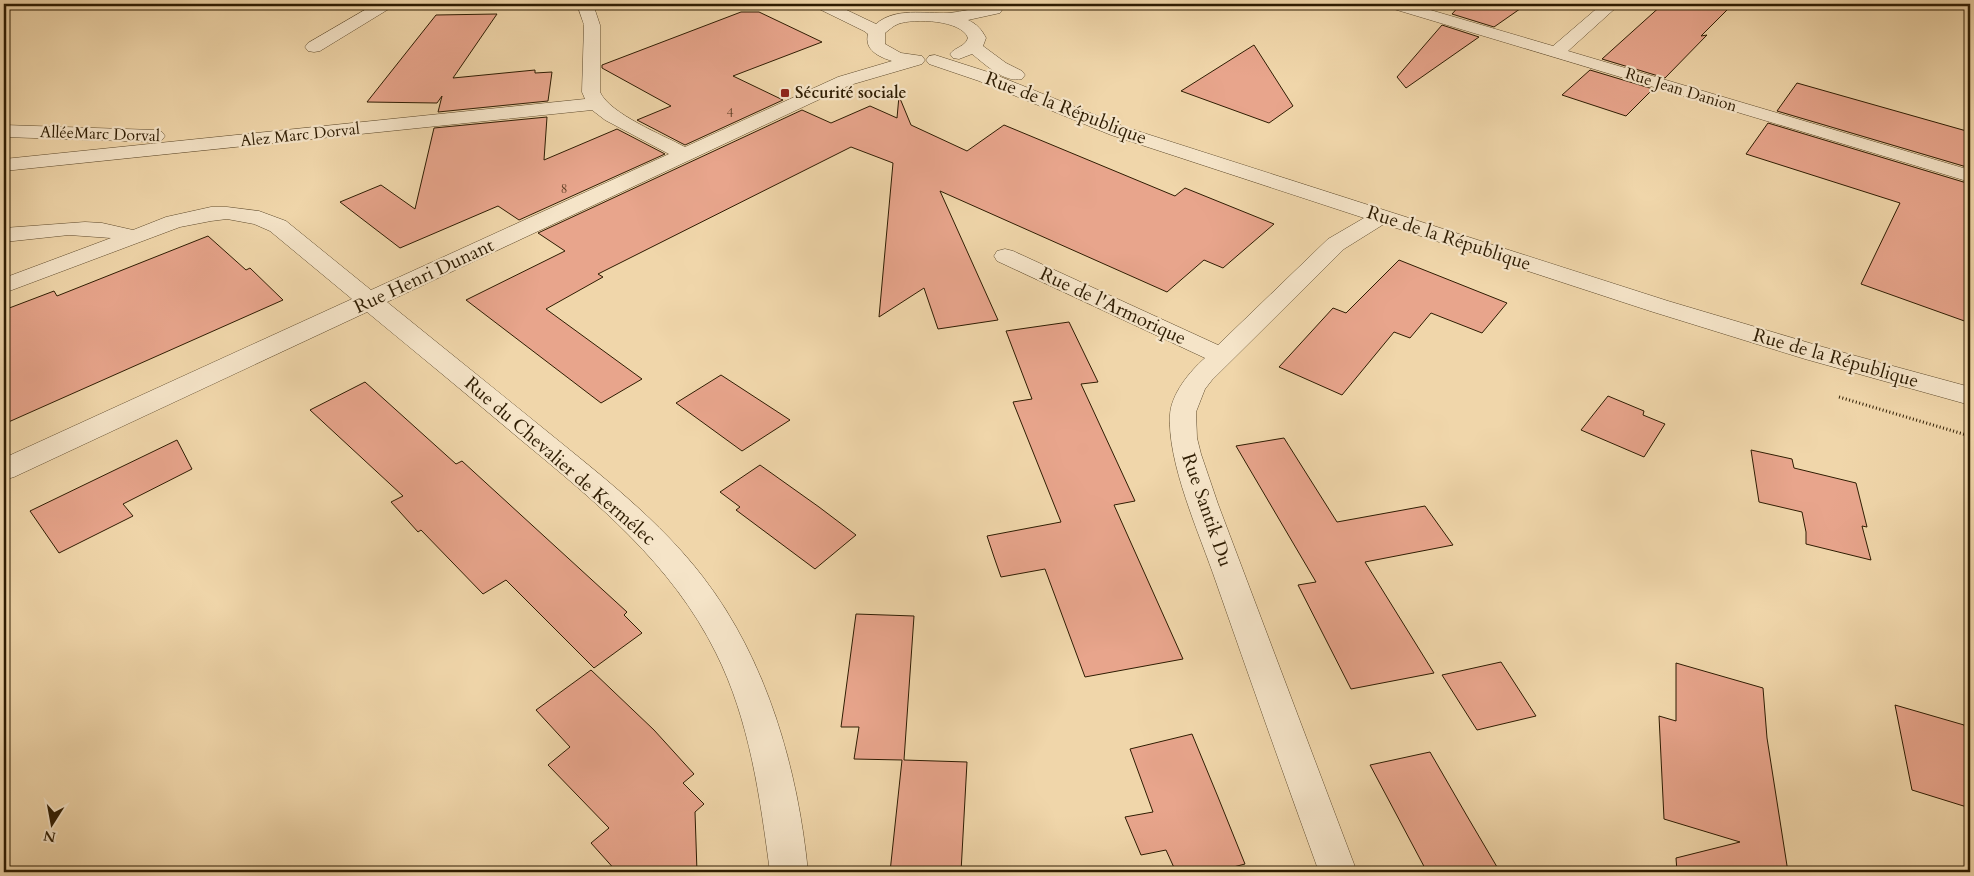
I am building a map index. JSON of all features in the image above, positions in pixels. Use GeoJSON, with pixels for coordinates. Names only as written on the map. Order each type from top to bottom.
{"type":"FeatureCollection","features":[{"type":"Feature","properties":{"kind":"street"},"geometry":{"type":"LineString","coordinates":[[314,47],[386,4]]}},
{"type":"Feature","properties":{"kind":"street"},"geometry":{"type":"LineString","coordinates":[[585,4],[588,8],[592,25],[590,92],[596,104],[612,116],[686,155]]}},
{"type":"Feature","properties":{"kind":"street"},"geometry":{"type":"LineString","coordinates":[[820,4],[870,27],[876,39]]}},
{"type":"Feature","properties":{"kind":"street"},"geometry":{"type":"LineString","coordinates":[[853,4],[901,19],[929,16],[948,18],[1000,7]]}},
{"type":"Feature","properties":{"kind":"street","name":"Rue Jean Danion"},"geometry":{"type":"LineString","coordinates":[[1393,4],[1970,176]]}},
{"type":"Feature","properties":{"kind":"street"},"geometry":{"type":"LineString","coordinates":[[1556,52],[1612,4]]}},
{"type":"Feature","properties":{"kind":"street","name":"Rue Henri Dunant"},"geometry":{"type":"LineString","coordinates":[[4,470],[844,81],[925,60],[952,57],[973,38],[1000,7]]}},
{"type":"Feature","properties":{"kind":"street","name":"Rue de la République"},"geometry":{"type":"LineString","coordinates":[[948,18],[959,20],[990,61],[1009,72],[1068,97],[1131,119],[1730,310],[1970,377]]}},
{"type":"Feature","properties":{"kind":"street","name":"Rue Henri Dunant"},"geometry":{"type":"LineString","coordinates":[[844,81],[890,23],[901,19]]}},
{"type":"Feature","properties":{"kind":"street","name":"Rue de la République"},"geometry":{"type":"LineString","coordinates":[[876,39],[884,52],[925,60],[977,74],[1118,131],[1719,324],[1970,396]]}},
{"type":"Feature","properties":{"kind":"street","name":"Alez Marc Dorval"},"geometry":{"type":"LineString","coordinates":[[4,166],[596,104]]}},
{"type":"Feature","properties":{"kind":"street","name":"AlléeMarc Dorval"},"geometry":{"type":"LineString","coordinates":[[4,130],[177,137],[189,139],[192,147]]}},
{"type":"Feature","properties":{"kind":"street","name":"Rue du Chevalier de Kermélec"},"geometry":{"type":"LineString","coordinates":[[4,286],[174,222],[212,214],[243,214],[260,218],[278,226],[628,515],[658,544],[694,588],[716,622],[736,661],[759,721],[774,772],[789,872]]}},
{"type":"Feature","properties":{"kind":"street","name":"Rue Santik Du"},"geometry":{"type":"LineString","coordinates":[[1338,872],[1203,504],[1183,438],[1183,412],[1192,388],[1222,356],[1336,244],[1382,216]]}},
{"type":"Feature","properties":{"kind":"street"},"geometry":{"type":"LineString","coordinates":[[4,235],[93,229],[113,230],[132,237]]}},
{"type":"Feature","properties":{"kind":"street","name":"Rue de l'Armorique"},"geometry":{"type":"LineString","coordinates":[[1005,256],[1222,356]]}},
{"type":"Feature","properties":{"kind":"building"},"geometry":{"type":"Polygon","coordinates":[[[1461,4],[1527,4],[1494,27],[1452,14],[1461,4]]]}},
{"type":"Feature","properties":{"kind":"building"},"geometry":{"type":"Polygon","coordinates":[[[1663,4],[1733,4],[1701,36],[1707,35],[1665,78],[1602,59],[1663,4]]]}},
{"type":"Feature","properties":{"kind":"building"},"geometry":{"type":"Polygon","coordinates":[[[741,12],[759,12],[822,42],[733,76],[783,100],[685,145],[637,120],[671,106],[602,68],[602,65],[741,12]]]}},
{"type":"Feature","properties":{"kind":"building"},"geometry":{"type":"Polygon","coordinates":[[[497,14],[453,78],[535,70],[535,73],[552,72],[548,101],[438,112],[442,96],[437,103],[367,102],[436,15],[497,14]]]}},
{"type":"Feature","properties":{"kind":"building"},"geometry":{"type":"Polygon","coordinates":[[[1442,25],[1479,37],[1406,88],[1397,77],[1442,25]]]}},
{"type":"Feature","properties":{"kind":"building"},"geometry":{"type":"Polygon","coordinates":[[[1254,45],[1293,106],[1269,123],[1181,91],[1254,45]]]}},
{"type":"Feature","properties":{"kind":"building"},"geometry":{"type":"Polygon","coordinates":[[[1590,70],[1653,89],[1626,116],[1562,95],[1590,70]]]}},
{"type":"Feature","properties":{"kind":"building"},"geometry":{"type":"Polygon","coordinates":[[[1797,83],[1970,132],[1970,168],[1777,111],[1797,83]]]}},
{"type":"Feature","properties":{"kind":"building"},"geometry":{"type":"Polygon","coordinates":[[[899,96],[911,125],[967,151],[1004,125],[1175,196],[1185,188],[1274,224],[1223,268],[1204,260],[1167,292],[940,191],[998,320],[938,329],[924,288],[879,317],[893,163],[851,147],[598,274],[603,277],[546,309],[642,379],[601,403],[466,300],[565,251],[538,233],[802,110],[831,123],[870,106],[897,118],[899,96]]]}},
{"type":"Feature","properties":{"kind":"building"},"geometry":{"type":"Polygon","coordinates":[[[547,117],[544,160],[617,129],[665,154],[519,220],[498,206],[400,248],[340,202],[381,185],[415,209],[434,128],[547,117]]]}},
{"type":"Feature","properties":{"kind":"building"},"geometry":{"type":"Polygon","coordinates":[[[1768,123],[1970,184],[1970,323],[1861,284],[1900,203],[1746,154],[1768,123]]]}},
{"type":"Feature","properties":{"kind":"building"},"geometry":{"type":"Polygon","coordinates":[[[208,236],[246,270],[250,268],[283,300],[4,424],[4,310],[54,291],[57,296],[208,236]]]}},
{"type":"Feature","properties":{"kind":"building"},"geometry":{"type":"Polygon","coordinates":[[[1399,260],[1507,303],[1482,333],[1431,313],[1410,338],[1394,332],[1342,395],[1279,367],[1333,308],[1346,313],[1399,260]]]}},
{"type":"Feature","properties":{"kind":"building"},"geometry":{"type":"Polygon","coordinates":[[[1069,322],[1098,382],[1081,384],[1135,501],[1114,505],[1183,659],[1085,677],[1045,569],[1001,577],[994,557],[987,536],[1061,522],[1013,402],[1032,399],[1006,331],[1069,322]]]}},
{"type":"Feature","properties":{"kind":"building"},"geometry":{"type":"Polygon","coordinates":[[[721,375],[790,420],[742,451],[676,403],[721,375]]]}},
{"type":"Feature","properties":{"kind":"building"},"geometry":{"type":"Polygon","coordinates":[[[365,382],[456,464],[462,461],[627,612],[624,615],[642,633],[594,668],[506,580],[483,594],[421,530],[418,532],[391,502],[403,496],[310,410],[365,382]]]}},
{"type":"Feature","properties":{"kind":"building"},"geometry":{"type":"Polygon","coordinates":[[[1608,396],[1644,411],[1643,415],[1665,424],[1644,457],[1581,430],[1608,396]]]}},
{"type":"Feature","properties":{"kind":"building"},"geometry":{"type":"Polygon","coordinates":[[[1284,438],[1337,522],[1425,506],[1453,545],[1365,562],[1434,673],[1351,689],[1298,585],[1316,582],[1236,446],[1284,438]]]}},
{"type":"Feature","properties":{"kind":"building"},"geometry":{"type":"Polygon","coordinates":[[[177,440],[192,469],[123,504],[133,516],[59,553],[30,511],[177,440]]]}},
{"type":"Feature","properties":{"kind":"building"},"geometry":{"type":"Polygon","coordinates":[[[1751,450],[1792,459],[1794,468],[1856,483],[1867,527],[1862,526],[1871,560],[1806,544],[1802,512],[1759,502],[1751,450]]]}},
{"type":"Feature","properties":{"kind":"building"},"geometry":{"type":"Polygon","coordinates":[[[760,465],[856,535],[815,569],[736,510],[740,507],[720,492],[760,465]]]}},
{"type":"Feature","properties":{"kind":"building"},"geometry":{"type":"Polygon","coordinates":[[[856,614],[914,616],[904,760],[967,762],[961,872],[890,872],[902,760],[854,759],[859,727],[841,727],[856,614]]]}},
{"type":"Feature","properties":{"kind":"building"},"geometry":{"type":"Polygon","coordinates":[[[1501,662],[1536,716],[1477,730],[1442,675],[1501,662]]]}},
{"type":"Feature","properties":{"kind":"building"},"geometry":{"type":"Polygon","coordinates":[[[1676,663],[1763,688],[1767,738],[1788,872],[1677,872],[1676,858],[1740,842],[1664,819],[1659,716],[1676,721],[1676,663]]]}},
{"type":"Feature","properties":{"kind":"building"},"geometry":{"type":"Polygon","coordinates":[[[591,670],[654,730],[694,774],[683,783],[704,804],[695,812],[697,872],[617,872],[591,843],[609,828],[548,765],[570,747],[536,710],[591,670]]]}},
{"type":"Feature","properties":{"kind":"building"},"geometry":{"type":"Polygon","coordinates":[[[1895,705],[1964,725],[1970,748],[1970,808],[1912,790],[1895,705]]]}},
{"type":"Feature","properties":{"kind":"building"},"geometry":{"type":"Polygon","coordinates":[[[1192,734],[1245,864],[1214,872],[1176,872],[1166,850],[1141,855],[1125,817],[1153,812],[1130,749],[1192,734]]]}},
{"type":"Feature","properties":{"kind":"building"},"geometry":{"type":"Polygon","coordinates":[[[1430,752],[1500,872],[1427,872],[1370,765],[1430,752]]]}},
{"type":"Feature","properties":{"kind":"place","name":"Sécurité sociale"},"geometry":{"type":"Point","coordinates":[785,93]}}]}
